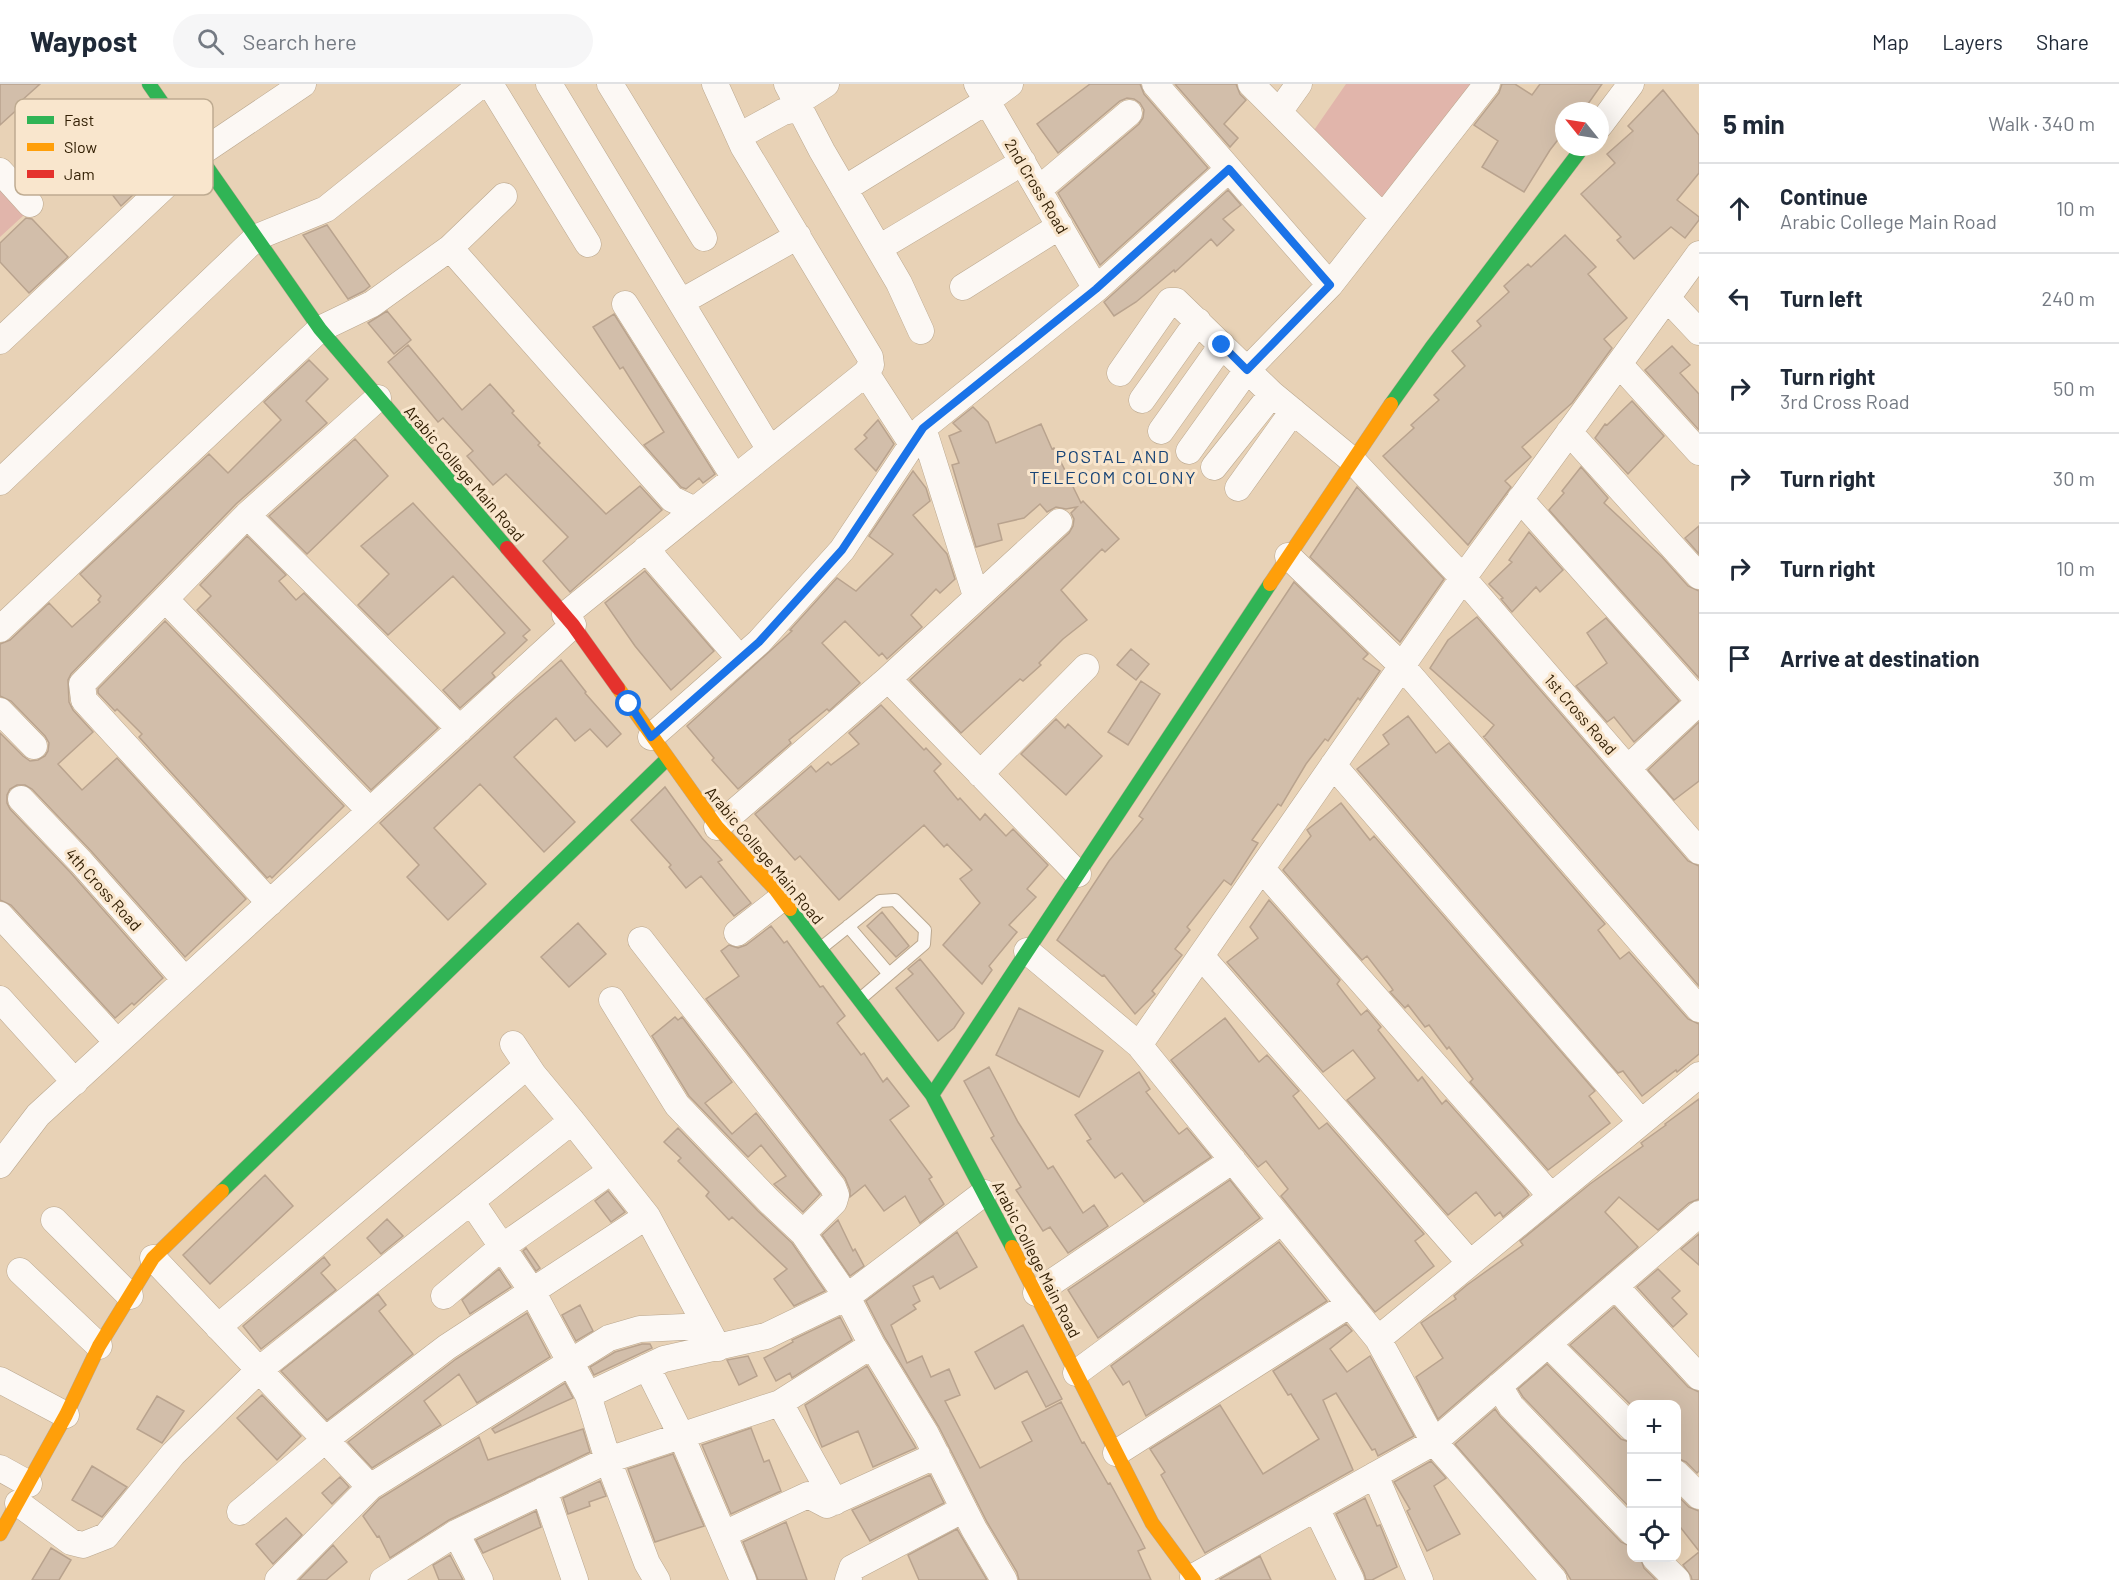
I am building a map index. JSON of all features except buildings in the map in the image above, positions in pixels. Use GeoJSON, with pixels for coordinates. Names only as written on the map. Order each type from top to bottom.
{"type":"FeatureCollection","features":[{"type":"Feature","properties":{"kind":"street","name":"Arabic College Main Road"},"geometry":{"type":"LineString","coordinates":[[149,84],[160,99]]}},
{"type":"Feature","properties":{"kind":"street"},"geometry":{"type":"LineString","coordinates":[[213,145],[303,84]]}},
{"type":"Feature","properties":{"kind":"street"},"geometry":{"type":"LineString","coordinates":[[490,84],[588,244]]}},
{"type":"Feature","properties":{"kind":"street"},"geometry":{"type":"LineString","coordinates":[[549,84],[770,450]]}},
{"type":"Feature","properties":{"kind":"street"},"geometry":{"type":"LineString","coordinates":[[610,84],[704,238]]}},
{"type":"Feature","properties":{"kind":"street"},"geometry":{"type":"LineString","coordinates":[[0,1164],[38,1115],[460,729],[569,620],[646,549],[866,373],[871,364],[870,357],[738,136],[715,84]]}},
{"type":"Feature","properties":{"kind":"street"},"geometry":{"type":"LineString","coordinates":[[738,136],[783,112],[795,98],[826,84]]}},
{"type":"Feature","properties":{"kind":"street"},"geometry":{"type":"LineString","coordinates":[[844,189],[982,92],[1010,84]]}},
{"type":"Feature","properties":{"kind":"street"},"geometry":{"type":"LineString","coordinates":[[1155,84],[1330,285]]}},
{"type":"Feature","properties":{"kind":"street"},"geometry":{"type":"LineString","coordinates":[[1251,84],[1383,217]]}},
{"type":"Feature","properties":{"kind":"street"},"geometry":{"type":"LineString","coordinates":[[1279,112],[1299,84]]}},
{"type":"Feature","properties":{"kind":"street"},"geometry":{"type":"LineString","coordinates":[[1189,451],[1247,370],[1330,285],[1487,84]]}},
{"type":"Feature","properties":{"kind":"street"},"geometry":{"type":"LineString","coordinates":[[1609,113],[1631,84]]}},
{"type":"Feature","properties":{"kind":"street"},"geometry":{"type":"LineString","coordinates":[[0,482],[257,237],[326,209],[468,88]]}},
{"type":"Feature","properties":{"kind":"street","name":"2nd Cross Road"},"geometry":{"type":"LineString","coordinates":[[982,92],[1096,289]]}},
{"type":"Feature","properties":{"kind":"street"},"geometry":{"type":"LineString","coordinates":[[795,98],[844,189],[899,282],[921,331]]}},
{"type":"Feature","properties":{"kind":"street"},"geometry":{"type":"LineString","coordinates":[[1039,189],[1129,113]]}},
{"type":"Feature","properties":{"kind":"street"},"geometry":{"type":"LineString","coordinates":[[932,1095],[1352,460],[1431,348],[1576,156]]}},
{"type":"Feature","properties":{"kind":"street"},"geometry":{"type":"LineString","coordinates":[[879,248],[1023,162]]}},
{"type":"Feature","properties":{"kind":"street"},"geometry":{"type":"LineString","coordinates":[[651,737],[759,642],[842,550],[918,436],[1096,289],[1229,169]]}},
{"type":"Feature","properties":{"kind":"street"},"geometry":{"type":"LineString","coordinates":[[0,171],[15,188]]}},
{"type":"Feature","properties":{"kind":"street","name":"Arabic College Main Road"},"geometry":{"type":"LineString","coordinates":[[213,174],[320,329],[569,620],[717,827],[782,898],[932,1095],[1036,1293],[1152,1523],[1193,1579]]}},
{"type":"Feature","properties":{"kind":"street"},"geometry":{"type":"LineString","coordinates":[[22,195],[30,204]]}},
{"type":"Feature","properties":{"kind":"street"},"geometry":{"type":"LineString","coordinates":[[0,341],[155,195]]}},
{"type":"Feature","properties":{"kind":"street"},"geometry":{"type":"LineString","coordinates":[[0,629],[320,329],[372,304],[450,248],[504,196]]}},
{"type":"Feature","properties":{"kind":"street"},"geometry":{"type":"LineString","coordinates":[[963,287],[1060,226]]}},
{"type":"Feature","properties":{"kind":"street"},"geometry":{"type":"LineString","coordinates":[[681,302],[798,236]]}},
{"type":"Feature","properties":{"kind":"street"},"geometry":{"type":"LineString","coordinates":[[450,248],[672,499],[695,510]]}},
{"type":"Feature","properties":{"kind":"street"},"geometry":{"type":"LineString","coordinates":[[1139,1045],[1463,578],[1699,254]]}},
{"type":"Feature","properties":{"kind":"street"},"geometry":{"type":"LineString","coordinates":[[1667,298],[1699,332]]}},
{"type":"Feature","properties":{"kind":"street","name":"1st Cross Road"},"geometry":{"type":"LineString","coordinates":[[1120,373],[1170,301],[1176,301],[1272,394],[1352,460],[1463,578],[1699,850]]}},
{"type":"Feature","properties":{"kind":"street"},"geometry":{"type":"LineString","coordinates":[[625,304],[735,478]]}},
{"type":"Feature","properties":{"kind":"street"},"geometry":{"type":"LineString","coordinates":[[1142,400],[1198,321]]}},
{"type":"Feature","properties":{"kind":"street"},"geometry":{"type":"LineString","coordinates":[[1161,431],[1222,345]]}},
{"type":"Feature","properties":{"kind":"street"},"geometry":{"type":"LineString","coordinates":[[1619,364],[1699,452]]}},
{"type":"Feature","properties":{"kind":"street"},"geometry":{"type":"LineString","coordinates":[[866,373],[918,436],[976,596]]}},
{"type":"Feature","properties":{"kind":"street"},"geometry":{"type":"LineString","coordinates":[[1214,467],[1272,394]]}},
{"type":"Feature","properties":{"kind":"street"},"geometry":{"type":"LineString","coordinates":[[270,903],[84,700],[82,684],[247,515],[378,398]]}},
{"type":"Feature","properties":{"kind":"street"},"geometry":{"type":"LineString","coordinates":[[1238,488],[1293,411]]}},
{"type":"Feature","properties":{"kind":"street"},"geometry":{"type":"LineString","coordinates":[[1569,432],[1699,576]]}},
{"type":"Feature","properties":{"kind":"street"},"geometry":{"type":"LineString","coordinates":[[1520,500],[1699,702],[1628,768]]}},
{"type":"Feature","properties":{"kind":"street"},"geometry":{"type":"LineString","coordinates":[[247,515],[460,729]]}},
{"type":"Feature","properties":{"kind":"street"},"geometry":{"type":"LineString","coordinates":[[717,827],[888,679],[1059,522]]}},
{"type":"Feature","properties":{"kind":"street"},"geometry":{"type":"LineString","coordinates":[[646,549],[740,659]]}},
{"type":"Feature","properties":{"kind":"street"},"geometry":{"type":"LineString","coordinates":[[1288,556],[1402,666],[1699,1009]]}},
{"type":"Feature","properties":{"kind":"street"},"geometry":{"type":"LineString","coordinates":[[166,600],[370,811]]}},
{"type":"Feature","properties":{"kind":"street"},"geometry":{"type":"LineString","coordinates":[[980,774],[1086,667]]}},
{"type":"Feature","properties":{"kind":"street"},"geometry":{"type":"LineString","coordinates":[[888,679],[1077,874]]}},
{"type":"Feature","properties":{"kind":"street"},"geometry":{"type":"LineString","coordinates":[[0,711],[34,746]]}},
{"type":"Feature","properties":{"kind":"street"},"geometry":{"type":"LineString","coordinates":[[0,1534],[66,1415],[99,1346],[153,1258],[667,759]]}},
{"type":"Feature","properties":{"kind":"street"},"geometry":{"type":"LineString","coordinates":[[1333,765],[1641,1122]]}},
{"type":"Feature","properties":{"kind":"street","name":"4th Cross Road"},"geometry":{"type":"LineString","coordinates":[[21,800],[81,862],[185,980]]}},
{"type":"Feature","properties":{"kind":"street"},"geometry":{"type":"LineString","coordinates":[[1262,869],[1551,1196]]}},
{"type":"Feature","properties":{"kind":"street"},"geometry":{"type":"LineString","coordinates":[[737,933],[782,898]]}},
{"type":"Feature","properties":{"kind":"street"},"geometry":{"type":"LineString","coordinates":[[0,915],[117,1042]]}},
{"type":"Feature","properties":{"kind":"street"},"geometry":{"type":"LineString","coordinates":[[641,940],[833,1187],[836,1196],[834,1202],[803,1233]]}},
{"type":"Feature","properties":{"kind":"street"},"geometry":{"type":"LineString","coordinates":[[1027,951],[1139,1045],[1378,1339],[1434,1442],[1554,1580]]}},
{"type":"Feature","properties":{"kind":"street"},"geometry":{"type":"LineString","coordinates":[[1201,956],[1470,1263]]}},
{"type":"Feature","properties":{"kind":"street"},"geometry":{"type":"LineString","coordinates":[[0,999],[75,1082]]}},
{"type":"Feature","properties":{"kind":"street"},"geometry":{"type":"LineString","coordinates":[[612,1000],[677,1105],[769,1202],[803,1233],[847,1297],[872,1345],[937,1455],[1004,1580]]}},
{"type":"Feature","properties":{"kind":"street"},"geometry":{"type":"LineString","coordinates":[[513,1044],[533,1074],[647,1216],[712,1337]]}},
{"type":"Feature","properties":{"kind":"street"},"geometry":{"type":"LineString","coordinates":[[218,1327],[522,1071],[533,1074]]}},
{"type":"Feature","properties":{"kind":"street"},"geometry":{"type":"LineString","coordinates":[[1378,1339],[1699,1075]]}},
{"type":"Feature","properties":{"kind":"street"},"geometry":{"type":"LineString","coordinates":[[0,1468],[70,1542],[83,1545],[106,1536],[173,1454],[259,1370],[572,1121]]}},
{"type":"Feature","properties":{"kind":"street"},"geometry":{"type":"LineString","coordinates":[[1036,1293],[1233,1160]]}},
{"type":"Feature","properties":{"kind":"street"},"geometry":{"type":"LineString","coordinates":[[444,1296],[502,1247],[611,1171]]}},
{"type":"Feature","properties":{"kind":"street"},"geometry":{"type":"LineString","coordinates":[[278,1580],[370,1487],[609,1338],[640,1329],[712,1337],[766,1336],[847,1297],[984,1193]]}},
{"type":"Feature","properties":{"kind":"street"},"geometry":{"type":"LineString","coordinates":[[471,1201],[532,1291],[588,1395],[608,1460],[647,1563],[657,1580]]}},
{"type":"Feature","properties":{"kind":"street"},"geometry":{"type":"LineString","coordinates":[[1193,1579],[1434,1442],[1699,1215]]}},
{"type":"Feature","properties":{"kind":"street"},"geometry":{"type":"LineString","coordinates":[[240,1512],[326,1440],[447,1347],[647,1216]]}},
{"type":"Feature","properties":{"kind":"street"},"geometry":{"type":"LineString","coordinates":[[54,1220],[130,1296]]}},
{"type":"Feature","properties":{"kind":"street"},"geometry":{"type":"LineString","coordinates":[[1076,1373],[1282,1221]]}},
{"type":"Feature","properties":{"kind":"street"},"geometry":{"type":"LineString","coordinates":[[153,1258],[370,1487]]}},
{"type":"Feature","properties":{"kind":"street"},"geometry":{"type":"LineString","coordinates":[[20,1271],[99,1346]]}},
{"type":"Feature","properties":{"kind":"street"},"geometry":{"type":"LineString","coordinates":[[1615,1286],[1699,1377]]}},
{"type":"Feature","properties":{"kind":"street"},"geometry":{"type":"LineString","coordinates":[[1116,1453],[1350,1304]]}},
{"type":"Feature","properties":{"kind":"street"},"geometry":{"type":"LineString","coordinates":[[588,1395],[712,1337]]}},
{"type":"Feature","properties":{"kind":"street"},"geometry":{"type":"LineString","coordinates":[[1548,1344],[1627,1423]]}},
{"type":"Feature","properties":{"kind":"street"},"geometry":{"type":"LineString","coordinates":[[382,1580],[456,1533],[608,1460],[780,1403],[872,1345]]}},
{"type":"Feature","properties":{"kind":"street"},"geometry":{"type":"LineString","coordinates":[[647,1367],[681,1435],[743,1580]]}},
{"type":"Feature","properties":{"kind":"street"},"geometry":{"type":"LineString","coordinates":[[0,1380],[66,1415]]}},
{"type":"Feature","properties":{"kind":"street"},"geometry":{"type":"LineString","coordinates":[[1499,1386],[1511,1406],[1627,1527]]}},
{"type":"Feature","properties":{"kind":"street"},"geometry":{"type":"LineString","coordinates":[[780,1403],[835,1502]]}},
{"type":"Feature","properties":{"kind":"street"},"geometry":{"type":"LineString","coordinates":[[724,1534],[808,1495],[827,1505],[937,1455]]}},
{"type":"Feature","properties":{"kind":"street"},"geometry":{"type":"LineString","coordinates":[[1375,1475],[1420,1580]]}},
{"type":"Feature","properties":{"kind":"street"},"geometry":{"type":"LineString","coordinates":[[1681,1477],[1699,1496]]}},
{"type":"Feature","properties":{"kind":"street"},"geometry":{"type":"LineString","coordinates":[[544,1490],[574,1580]]}},
{"type":"Feature","properties":{"kind":"street"},"geometry":{"type":"LineString","coordinates":[[1316,1508],[1351,1580]]}},
{"type":"Feature","properties":{"kind":"street"},"geometry":{"type":"LineString","coordinates":[[848,1580],[852,1569],[964,1509]]}},
{"type":"Feature","properties":{"kind":"street"},"geometry":{"type":"LineString","coordinates":[[456,1533],[480,1580]]}},
{"type":"Feature","properties":{"kind":"street"},"geometry":{"type":"LineString","coordinates":[[1660,1562],[1677,1580]]}},
{"type":"Feature","properties":{"kind":"lane"},"geometry":{"type":"LineString","coordinates":[[820,949],[880,901],[895,900],[925,930],[924,944],[859,1000]]}},
{"type":"Feature","properties":{"kind":"lane"},"geometry":{"type":"LineString","coordinates":[[848,926],[889,974]]}},
{"type":"Feature","properties":{"kind":"shaded area"},"geometry":{"type":"Polygon","coordinates":[[[1346,84],[1471,84],[1380,201],[1312,133],[1346,84]]]}},
{"type":"Feature","properties":{"kind":"shaded area"},"geometry":{"type":"Polygon","coordinates":[[[0,187],[24,215],[0,237],[0,187]]]}},
{"type":"Feature","properties":{"kind":"traffic: fast"},"geometry":{"type":"LineString","coordinates":[[149,84],[159,99]]}},
{"type":"Feature","properties":{"kind":"traffic: fast"},"geometry":{"type":"LineString","coordinates":[[1391,404],[1576,156]]}},
{"type":"Feature","properties":{"kind":"traffic: fast"},"geometry":{"type":"LineString","coordinates":[[213,176],[320,329],[507,548]]}},
{"type":"Feature","properties":{"kind":"traffic: fast"},"geometry":{"type":"LineString","coordinates":[[932,1095],[1270,584]]}},
{"type":"Feature","properties":{"kind":"traffic: fast"},"geometry":{"type":"LineString","coordinates":[[222,1191],[667,759]]}},
{"type":"Feature","properties":{"kind":"traffic: fast"},"geometry":{"type":"LineString","coordinates":[[790,909],[932,1095],[1012,1247]]}},
{"type":"Feature","properties":{"kind":"traffic: slow"},"geometry":{"type":"LineString","coordinates":[[1270,584],[1391,404]]}},
{"type":"Feature","properties":{"kind":"traffic: slow"},"geometry":{"type":"LineString","coordinates":[[618,688],[717,827],[776,890],[790,909]]}},
{"type":"Feature","properties":{"kind":"traffic: slow"},"geometry":{"type":"LineString","coordinates":[[0,1534],[66,1415],[99,1346],[153,1258],[222,1191]]}},
{"type":"Feature","properties":{"kind":"traffic: slow"},"geometry":{"type":"LineString","coordinates":[[1012,1247],[1152,1523],[1194,1580]]}},
{"type":"Feature","properties":{"kind":"traffic: jam"},"geometry":{"type":"LineString","coordinates":[[507,548],[573,625],[618,688]]}},
{"type":"Feature","properties":{"kind":"district","name":"POSTAL AND TELECOM COLONY"},"geometry":{"type":"Point","coordinates":[1113,466]}},
{"type":"Feature","properties":{"kind":"route"},"geometry":{"type":"LineString","coordinates":[[629,704],[651,737],[759,642],[842,550],[923,428],[1096,289],[1229,169],[1330,285],[1247,370],[1222,345]]}}]}
